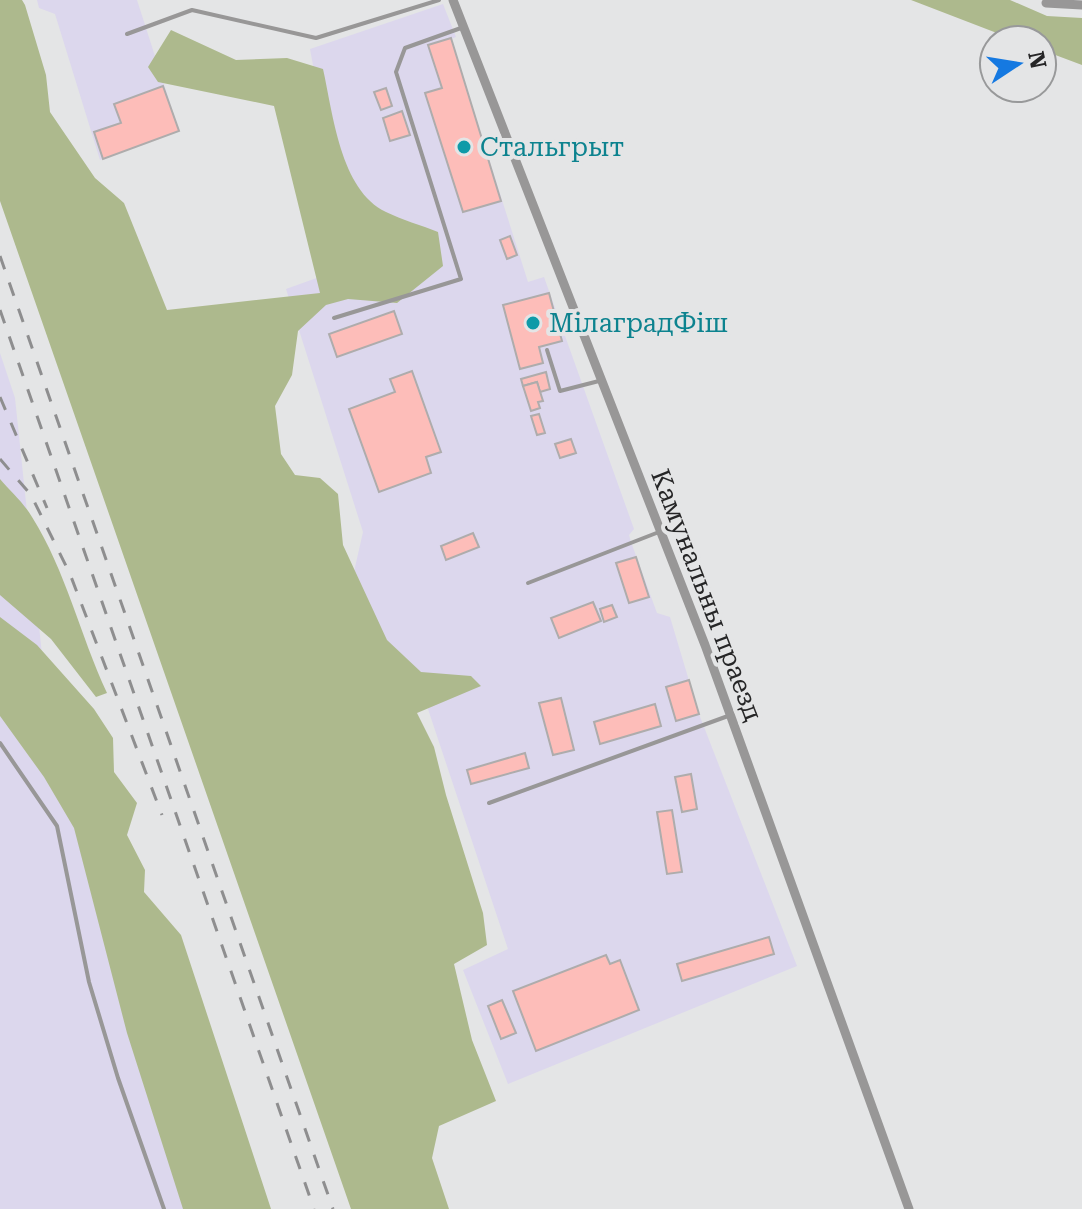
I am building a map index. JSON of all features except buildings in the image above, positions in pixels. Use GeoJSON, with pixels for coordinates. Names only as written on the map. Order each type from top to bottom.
{"type":"FeatureCollection","features":[{"type":"Feature","properties":{"kind":"street","name":"Камунальны праезд"},"geometry":{"type":"LineString","coordinates":[[453,0],[705,645],[909,1209]]}},
{"type":"Feature","properties":{"kind":"street"},"geometry":{"type":"LineString","coordinates":[[1046,3],[1082,5]]}},
{"type":"Feature","properties":{"kind":"lane"},"geometry":{"type":"LineString","coordinates":[[127,34],[192,10],[316,38],[439,0]]}},
{"type":"Feature","properties":{"kind":"lane"},"geometry":{"type":"LineString","coordinates":[[334,318],[461,279],[396,72],[405,48],[463,27]]}},
{"type":"Feature","properties":{"kind":"lane"},"geometry":{"type":"LineString","coordinates":[[547,350],[560,391],[601,381]]}},
{"type":"Feature","properties":{"kind":"lane"},"geometry":{"type":"LineString","coordinates":[[528,583],[659,532]]}},
{"type":"Feature","properties":{"kind":"lane"},"geometry":{"type":"LineString","coordinates":[[489,803],[730,716]]}},
{"type":"Feature","properties":{"kind":"lane"},"geometry":{"type":"LineString","coordinates":[[0,743],[57,826],[89,982],[118,1078],[164,1209]]}},
{"type":"Feature","properties":{"kind":"shaded area"},"geometry":{"type":"Polygon","coordinates":[[[37,0],[137,0],[179,131],[100,160],[55,14],[39,8],[37,0]]]}},
{"type":"Feature","properties":{"kind":"shaded area"},"geometry":{"type":"Polygon","coordinates":[[[443,4],[456,37],[451,39],[528,282],[544,277],[634,529],[629,535],[657,613],[670,617],[699,714],[797,966],[508,1084],[463,970],[508,949],[426,703],[351,585],[363,532],[286,289],[350,266],[310,49],[443,4]]]}},
{"type":"Feature","properties":{"kind":"shaded area"},"geometry":{"type":"Polygon","coordinates":[[[0,353],[15,398],[53,759],[203,1209],[0,1209],[0,353]]]}},
{"type":"Feature","properties":{"kind":"green space"},"geometry":{"type":"Polygon","coordinates":[[[0,0],[22,0],[25,5],[46,75],[50,112],[95,178],[124,203],[167,310],[320,293],[274,106],[158,82],[148,67],[171,30],[236,60],[287,58],[323,69],[341,149],[358,187],[370,201],[386,212],[438,232],[443,266],[397,303],[348,299],[326,305],[298,331],[292,375],[275,406],[281,454],[295,475],[320,478],[338,494],[343,545],[387,640],[421,672],[471,676],[481,686],[417,713],[434,747],[483,913],[487,945],[454,964],[472,1040],[496,1101],[439,1126],[432,1158],[449,1209],[351,1209],[0,201],[0,0]]]}},
{"type":"Feature","properties":{"kind":"green space"},"geometry":{"type":"Polygon","coordinates":[[[911,0],[1010,0],[1047,16],[1082,18],[1082,65],[1058,56],[1058,24],[978,26],[911,0]]]}},
{"type":"Feature","properties":{"kind":"green space"},"geometry":{"type":"Polygon","coordinates":[[[0,479],[25,507],[44,538],[107,693],[96,697],[51,639],[0,595],[0,479]]]}},
{"type":"Feature","properties":{"kind":"green space"},"geometry":{"type":"Polygon","coordinates":[[[0,617],[37,645],[94,709],[113,738],[114,772],[137,803],[127,835],[145,870],[144,892],[181,935],[271,1209],[183,1209],[127,1033],[74,828],[44,777],[0,716],[0,617]]]}},
{"type":"Feature","properties":{"kind":"railway"},"geometry":{"type":"LineString","coordinates":[[0,256],[333,1209]]}},
{"type":"Feature","properties":{"kind":"railway"},"geometry":{"type":"LineString","coordinates":[[0,310],[314,1209]]}},
{"type":"Feature","properties":{"kind":"railway"},"geometry":{"type":"LineString","coordinates":[[0,397],[47,508]]}},
{"type":"Feature","properties":{"kind":"railway"},"geometry":{"type":"LineString","coordinates":[[0,459],[31,495],[70,574],[162,815]]}},
{"type":"Feature","properties":{"kind":"place","name":"Стальгрыт"},"geometry":{"type":"Point","coordinates":[464,147]}},
{"type":"Feature","properties":{"kind":"place","name":"МілаградФіш"},"geometry":{"type":"Point","coordinates":[533,323]}}]}
